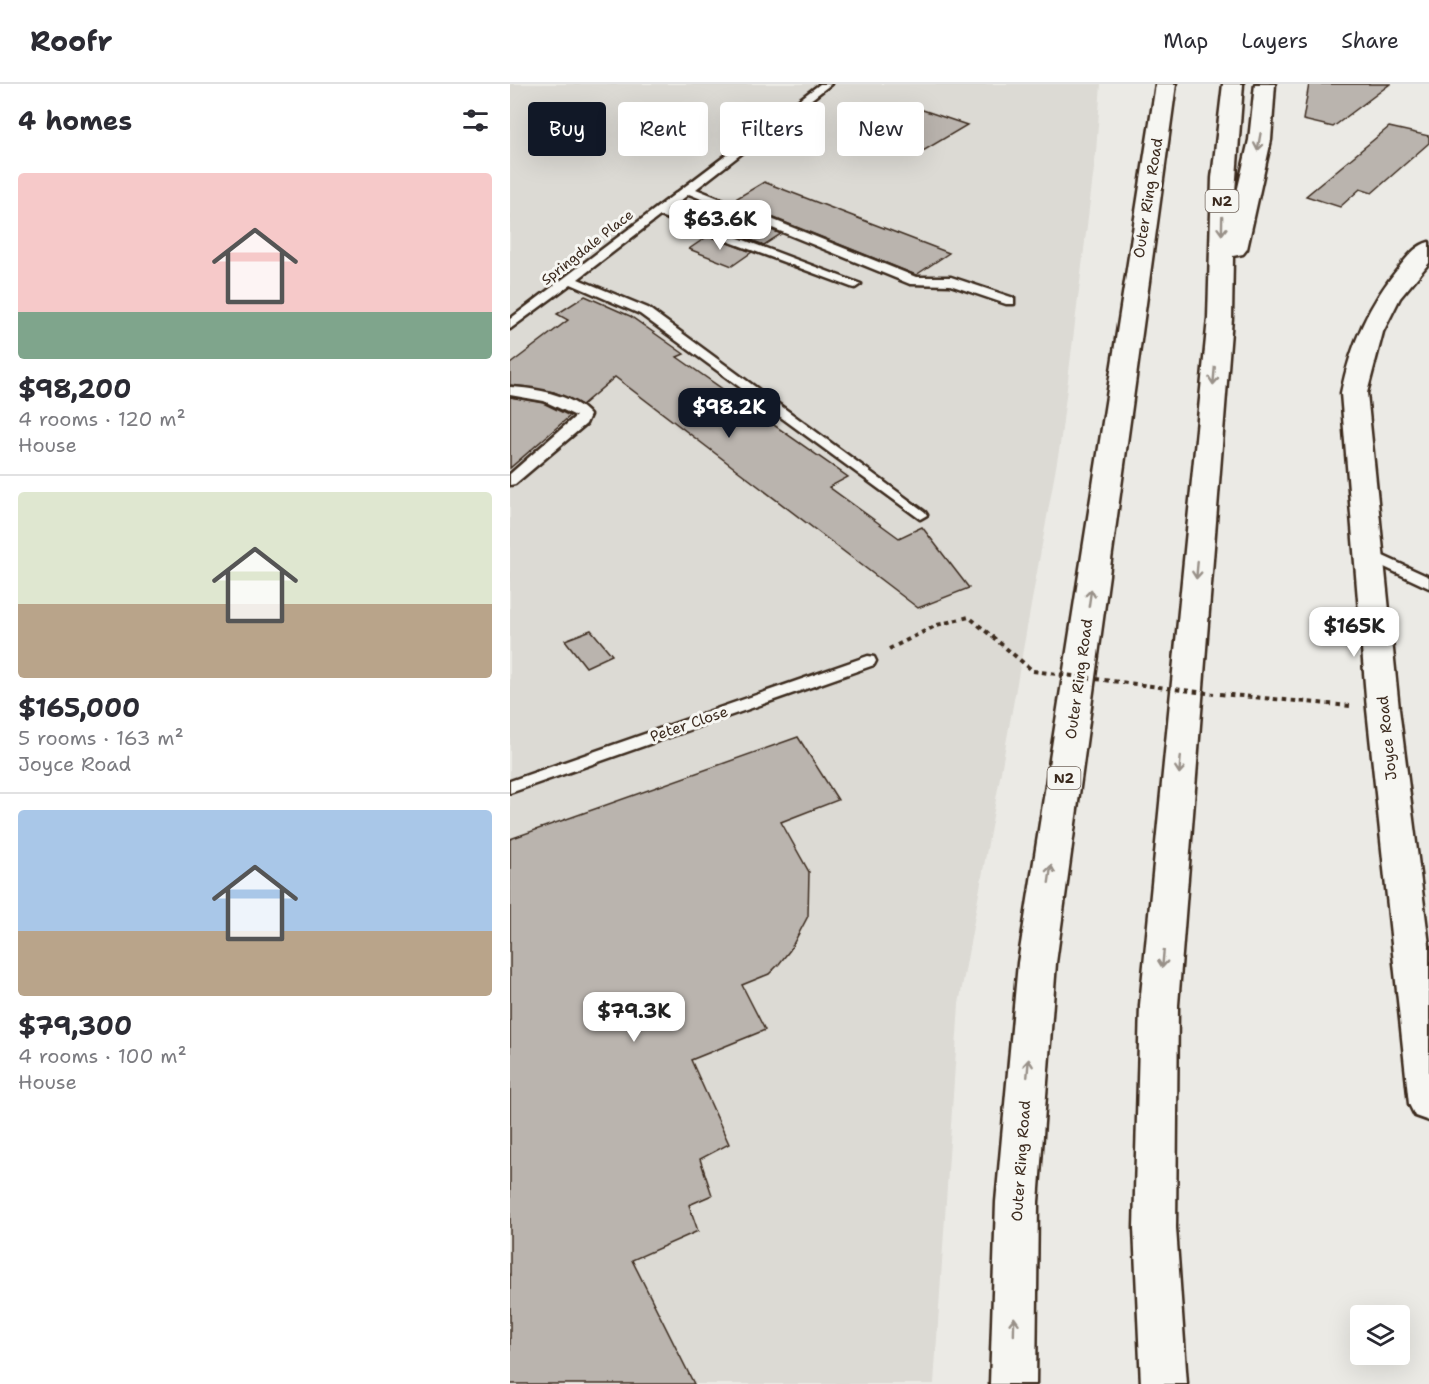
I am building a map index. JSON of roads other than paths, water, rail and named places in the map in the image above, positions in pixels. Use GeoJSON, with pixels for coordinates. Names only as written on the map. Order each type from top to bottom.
{"type":"FeatureCollection","features":[{"type":"Feature","properties":{"kind":"main road"},"geometry":{"type":"LineString","coordinates":[[1147,84],[1151,176]]}},
{"type":"Feature","properties":{"kind":"main road","name":"Outer Ring Road"},"geometry":{"type":"LineString","coordinates":[[1013,1384],[1017,1202],[1037,963],[1166,84]]}},
{"type":"Feature","properties":{"kind":"main road","name":"N2"},"geometry":{"type":"LineString","coordinates":[[1164,1384],[1155,1228],[1159,1005],[1220,318],[1223,178],[1233,84]]}},
{"type":"Feature","properties":{"kind":"main road"},"geometry":{"type":"LineString","coordinates":[[1220,318],[1260,140],[1265,84]]}},
{"type":"Feature","properties":{"kind":"main road","name":"Joyce Road"},"geometry":{"type":"LineString","coordinates":[[1429,249],[1404,275],[1377,313],[1365,341],[1354,393],[1383,709],[1429,1104]]}},
{"type":"Feature","properties":{"kind":"lane","name":"Springdale Place"},"geometry":{"type":"LineString","coordinates":[[510,325],[826,84]]}},
{"type":"Feature","properties":{"kind":"lane"},"geometry":{"type":"LineString","coordinates":[[686,189],[914,281],[951,281],[1010,301]]}},
{"type":"Feature","properties":{"kind":"lane"},"geometry":{"type":"LineString","coordinates":[[657,212],[855,284]]}},
{"type":"Feature","properties":{"kind":"lane"},"geometry":{"type":"LineString","coordinates":[[569,279],[644,311],[920,515]]}},
{"type":"Feature","properties":{"kind":"lane"},"geometry":{"type":"LineString","coordinates":[[510,392],[519,391],[569,404],[583,415],[581,421],[510,481]]}},
{"type":"Feature","properties":{"kind":"lane"},"geometry":{"type":"LineString","coordinates":[[1370,555],[1429,583]]}},
{"type":"Feature","properties":{"kind":"lane","name":"Peter Close"},"geometry":{"type":"LineString","coordinates":[[510,787],[867,661]]}}]}
